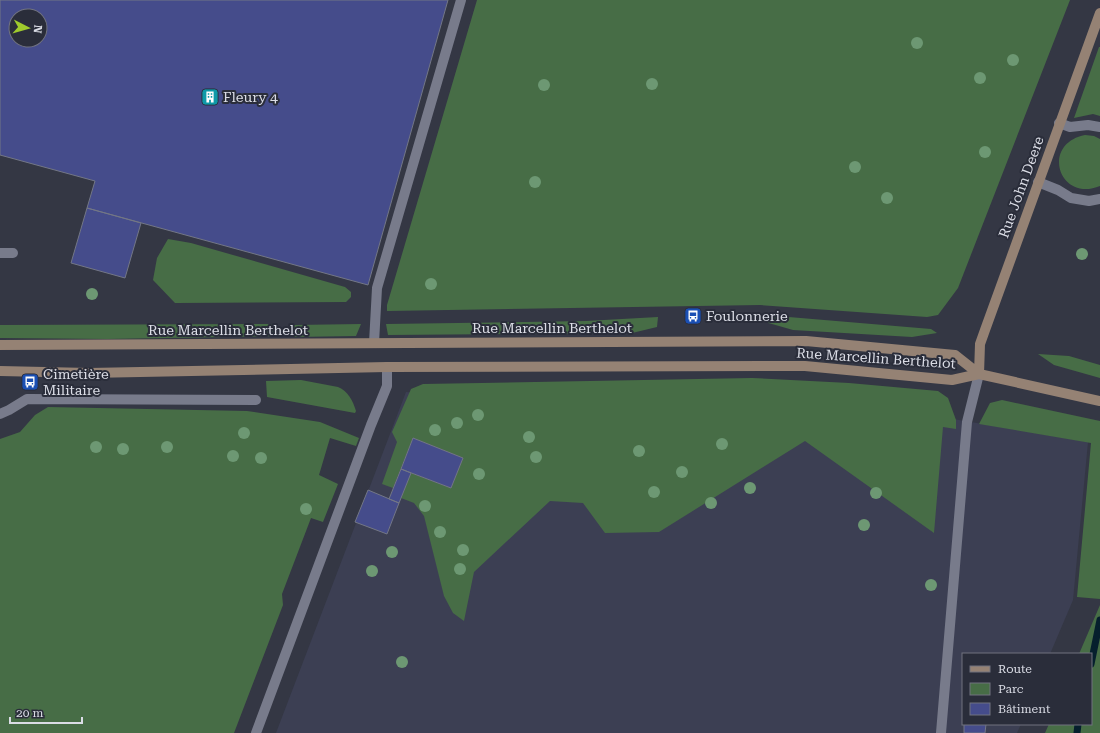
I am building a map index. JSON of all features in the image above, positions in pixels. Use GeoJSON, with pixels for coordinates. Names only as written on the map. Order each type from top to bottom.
{"type":"FeatureCollection","features":[{"type":"Feature","properties":{"kind":"main road","name":"Rue John Deere"},"geometry":{"type":"LineString","coordinates":[[980,374],[980,344],[1100,13]]}},
{"type":"Feature","properties":{"kind":"main road","name":"Rue Marcellin Berthelot"},"geometry":{"type":"LineString","coordinates":[[0,345],[806,341],[955,355],[980,374]]}},
{"type":"Feature","properties":{"kind":"main road","name":"Rue Marcellin Berthelot"},"geometry":{"type":"LineString","coordinates":[[0,371],[88,373],[386,367],[805,366],[952,380],[980,374]]}},
{"type":"Feature","properties":{"kind":"main road"},"geometry":{"type":"LineString","coordinates":[[980,374],[1100,401]]}},
{"type":"Feature","properties":{"kind":"street"},"geometry":{"type":"LineString","coordinates":[[374,343],[377,288],[461,0]]}},
{"type":"Feature","properties":{"kind":"street"},"geometry":{"type":"LineString","coordinates":[[1059,123],[1070,127],[1088,125],[1100,127]]}},
{"type":"Feature","properties":{"kind":"street"},"geometry":{"type":"LineString","coordinates":[[1038,182],[1058,190],[1071,198],[1089,201],[1100,199]]}},
{"type":"Feature","properties":{"kind":"street"},"geometry":{"type":"LineString","coordinates":[[0,253],[13,253]]}},
{"type":"Feature","properties":{"kind":"street"},"geometry":{"type":"LineString","coordinates":[[256,733],[387,386],[386,367]]}},
{"type":"Feature","properties":{"kind":"street"},"geometry":{"type":"LineString","coordinates":[[941,733],[967,422],[980,374]]}},
{"type":"Feature","properties":{"kind":"street"},"geometry":{"type":"LineString","coordinates":[[0,414],[27,399],[256,400]]}},
{"type":"Feature","properties":{"kind":"shaded area"},"geometry":{"type":"Polygon","coordinates":[[[406,392],[439,395],[865,404],[1088,442],[1073,600],[1050,653],[962,653],[962,725],[1021,725],[1017,733],[276,733],[406,392]]]}},
{"type":"Feature","properties":{"kind":"green space"},"geometry":{"type":"Polygon","coordinates":[[[477,0],[1070,0],[958,288],[938,315],[927,317],[760,305],[387,311],[387,305],[477,0]]]}},
{"type":"Feature","properties":{"kind":"green space"},"geometry":{"type":"Polygon","coordinates":[[[1099,47],[1100,116],[1093,114],[1074,118],[1099,47]]]}},
{"type":"Feature","properties":{"kind":"green space"},"geometry":{"type":"Polygon","coordinates":[[[1085,135],[1094,136],[1100,139],[1100,186],[1086,189],[1074,186],[1065,180],[1060,170],[1059,160],[1063,149],[1071,140],[1085,135]]]}},
{"type":"Feature","properties":{"kind":"green space"},"geometry":{"type":"Polygon","coordinates":[[[168,239],[191,243],[345,287],[351,292],[351,297],[346,302],[175,303],[153,280],[157,258],[168,239]]]}},
{"type":"Feature","properties":{"kind":"green space"},"geometry":{"type":"Polygon","coordinates":[[[765,315],[931,329],[937,333],[912,337],[793,330],[765,322],[765,315]]]}},
{"type":"Feature","properties":{"kind":"green space"},"geometry":{"type":"Polygon","coordinates":[[[658,317],[657,327],[632,333],[388,335],[386,324],[586,321],[658,317]]]}},
{"type":"Feature","properties":{"kind":"green space"},"geometry":{"type":"Polygon","coordinates":[[[277,324],[279,336],[107,339],[0,338],[0,325],[277,324]]]}},
{"type":"Feature","properties":{"kind":"green space"},"geometry":{"type":"Polygon","coordinates":[[[361,324],[356,336],[294,337],[294,325],[361,324]]]}},
{"type":"Feature","properties":{"kind":"green space"},"geometry":{"type":"Polygon","coordinates":[[[1038,354],[1069,356],[1100,365],[1100,378],[1054,365],[1038,354]]]}},
{"type":"Feature","properties":{"kind":"green space"},"geometry":{"type":"Polygon","coordinates":[[[752,378],[849,383],[938,391],[948,398],[956,420],[956,429],[943,427],[934,533],[805,441],[659,532],[605,533],[583,503],[550,501],[474,572],[464,621],[453,613],[444,596],[424,516],[414,503],[401,498],[411,473],[451,488],[463,458],[413,438],[393,488],[382,484],[397,442],[392,432],[411,389],[423,384],[752,378]]]}},
{"type":"Feature","properties":{"kind":"green space"},"geometry":{"type":"Polygon","coordinates":[[[301,380],[342,389],[352,400],[356,411],[355,413],[267,397],[266,381],[301,380]]]}},
{"type":"Feature","properties":{"kind":"green space"},"geometry":{"type":"Polygon","coordinates":[[[1002,400],[1100,421],[1100,599],[1077,597],[1091,443],[979,424],[990,403],[1002,400]]]}},
{"type":"Feature","properties":{"kind":"green space"},"geometry":{"type":"Polygon","coordinates":[[[48,407],[247,411],[320,422],[359,438],[356,446],[330,438],[319,475],[338,484],[323,522],[311,518],[282,594],[283,605],[234,733],[0,733],[0,439],[20,432],[35,415],[48,407]]]}},
{"type":"Feature","properties":{"kind":"green space"},"geometry":{"type":"Polygon","coordinates":[[[1100,605],[1100,733],[1045,733],[1049,725],[1092,725],[1092,653],[1079,653],[1100,605]]]}},
{"type":"Feature","properties":{"kind":"building","name":"Fleury 4"},"geometry":{"type":"Polygon","coordinates":[[[0,0],[448,0],[368,285],[87,208],[95,181],[0,155],[0,0]]]}},
{"type":"Feature","properties":{"kind":"building"},"geometry":{"type":"Polygon","coordinates":[[[87,208],[141,223],[125,278],[71,263],[87,208]]]}},
{"type":"Feature","properties":{"kind":"building"},"geometry":{"type":"Polygon","coordinates":[[[413,438],[463,458],[451,488],[401,469],[413,438]]]}},
{"type":"Feature","properties":{"kind":"building"},"geometry":{"type":"Polygon","coordinates":[[[401,469],[411,473],[399,503],[389,499],[401,469]]]}},
{"type":"Feature","properties":{"kind":"building"},"geometry":{"type":"Polygon","coordinates":[[[368,490],[399,503],[387,534],[355,522],[368,490]]]}},
{"type":"Feature","properties":{"kind":"building"},"geometry":{"type":"Polygon","coordinates":[[[964,725],[986,725],[985,733],[964,733],[964,725]]]}},
{"type":"Feature","properties":{"kind":"waterway"},"geometry":{"type":"LineString","coordinates":[[1092,659],[1100,620]]}},
{"type":"Feature","properties":{"kind":"waterway"},"geometry":{"type":"LineString","coordinates":[[1077,733],[1078,725]]}},
{"type":"Feature","properties":{"kind":"place","name":"Fleury 4"},"geometry":{"type":"Point","coordinates":[210,97]}},
{"type":"Feature","properties":{"kind":"place","name":"Foulonnerie"},"geometry":{"type":"Point","coordinates":[693,316]}},
{"type":"Feature","properties":{"kind":"place","name":"Cimetière Militaire"},"geometry":{"type":"Point","coordinates":[30,382]}}]}
